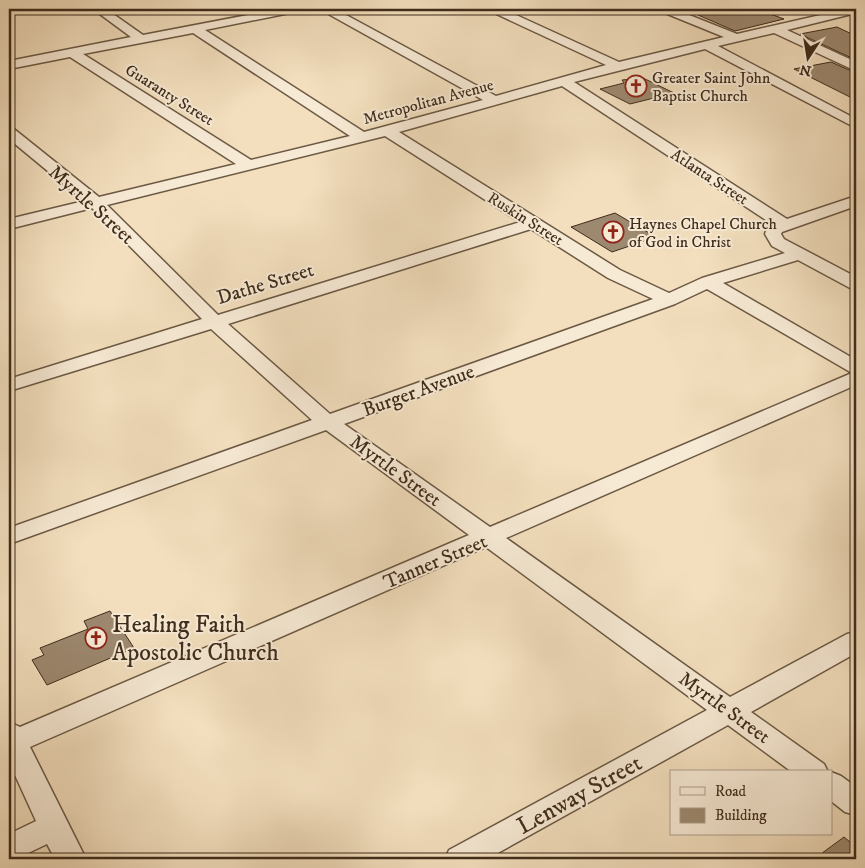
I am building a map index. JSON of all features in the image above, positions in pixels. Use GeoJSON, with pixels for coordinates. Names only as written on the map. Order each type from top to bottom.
{"type":"FeatureCollection","features":[{"type":"Feature","properties":{"kind":"street"},"geometry":{"type":"LineString","coordinates":[[99,9],[142,39]]}},
{"type":"Feature","properties":{"kind":"street"},"geometry":{"type":"LineString","coordinates":[[9,65],[291,9]]}},
{"type":"Feature","properties":{"kind":"street"},"geometry":{"type":"LineString","coordinates":[[327,9],[495,101]]}},
{"type":"Feature","properties":{"kind":"street"},"geometry":{"type":"LineString","coordinates":[[494,9],[618,66]]}},
{"type":"Feature","properties":{"kind":"street"},"geometry":{"type":"LineString","coordinates":[[664,9],[738,38]]}},
{"type":"Feature","properties":{"kind":"street","name":"Metropolitan Avenue"},"geometry":{"type":"LineString","coordinates":[[9,224],[387,131],[618,66],[856,10]]}},
{"type":"Feature","properties":{"kind":"street"},"geometry":{"type":"LineString","coordinates":[[194,28],[361,137]]}},
{"type":"Feature","properties":{"kind":"street"},"geometry":{"type":"LineString","coordinates":[[777,30],[856,68]]}},
{"type":"Feature","properties":{"kind":"street"},"geometry":{"type":"LineString","coordinates":[[708,46],[856,124]]}},
{"type":"Feature","properties":{"kind":"street","name":"Guaranty Street"},"geometry":{"type":"LineString","coordinates":[[72,53],[248,165]]}},
{"type":"Feature","properties":{"kind":"street","name":"Atlanta Street"},"geometry":{"type":"LineString","coordinates":[[563,81],[785,225]]}},
{"type":"Feature","properties":{"kind":"street","name":"Ruskin Street"},"geometry":{"type":"LineString","coordinates":[[387,131],[614,274],[669,300]]}},
{"type":"Feature","properties":{"kind":"street","name":"Myrtle Street"},"geometry":{"type":"LineString","coordinates":[[9,132],[96,203],[215,322],[314,412],[811,770]]}},
{"type":"Feature","properties":{"kind":"street"},"geometry":{"type":"LineString","coordinates":[[852,207],[785,225],[774,229],[773,234],[778,242],[856,284]]}},
{"type":"Feature","properties":{"kind":"street","name":"Dathe Street"},"geometry":{"type":"LineString","coordinates":[[9,385],[534,223]]}},
{"type":"Feature","properties":{"kind":"street","name":"Burger Avenue"},"geometry":{"type":"LineString","coordinates":[[9,536],[669,300],[708,282],[799,254]]}},
{"type":"Feature","properties":{"kind":"street"},"geometry":{"type":"LineString","coordinates":[[708,282],[856,368]]}},
{"type":"Feature","properties":{"kind":"street","name":"Tanner Street"},"geometry":{"type":"LineString","coordinates":[[11,738],[488,538],[856,378]]}},
{"type":"Feature","properties":{"kind":"street","name":"Lenway Street"},"geometry":{"type":"LineString","coordinates":[[460,859],[856,641]]}},
{"type":"Feature","properties":{"kind":"street"},"geometry":{"type":"LineString","coordinates":[[11,738],[70,859]]}},
{"type":"Feature","properties":{"kind":"street"},"geometry":{"type":"LineString","coordinates":[[832,785],[856,803]]}},
{"type":"Feature","properties":{"kind":"street"},"geometry":{"type":"LineString","coordinates":[[9,848],[53,827]]}},
{"type":"Feature","properties":{"kind":"building"},"geometry":{"type":"Polygon","coordinates":[[[728,9],[757,9],[784,19],[735,31],[698,15],[728,9]]]}},
{"type":"Feature","properties":{"kind":"building"},"geometry":{"type":"Polygon","coordinates":[[[837,27],[856,36],[856,60],[800,34],[837,27]]]}},
{"type":"Feature","properties":{"kind":"building"},"geometry":{"type":"Polygon","coordinates":[[[831,62],[856,73],[856,100],[794,69],[831,62]]]}},
{"type":"Feature","properties":{"kind":"building","name":"Greater Saint John Baptist Church"},"geometry":{"type":"Polygon","coordinates":[[[643,78],[674,93],[630,104],[600,89],[624,83],[622,80],[643,78]]]}},
{"type":"Feature","properties":{"kind":"building","name":"Haynes Chapel Church of God in Christ"},"geometry":{"type":"Polygon","coordinates":[[[615,213],[656,237],[612,252],[571,227],[615,213]]]}},
{"type":"Feature","properties":{"kind":"building","name":"Healing Faith Apostolic Church"},"geometry":{"type":"Polygon","coordinates":[[[110,611],[134,648],[47,685],[32,660],[44,655],[40,648],[88,629],[84,621],[110,611]]]}},
{"type":"Feature","properties":{"kind":"building"},"geometry":{"type":"Polygon","coordinates":[[[844,837],[856,847],[856,859],[814,859],[844,837]]]}},
{"type":"Feature","properties":{"kind":"place","name":"Greater Saint John Baptist Church"},"geometry":{"type":"Point","coordinates":[636,86]}},
{"type":"Feature","properties":{"kind":"place","name":"Haynes Chapel Church of God in Christ"},"geometry":{"type":"Point","coordinates":[613,232]}},
{"type":"Feature","properties":{"kind":"place","name":"Healing Faith Apostolic Church"},"geometry":{"type":"Point","coordinates":[96,638]}}]}
